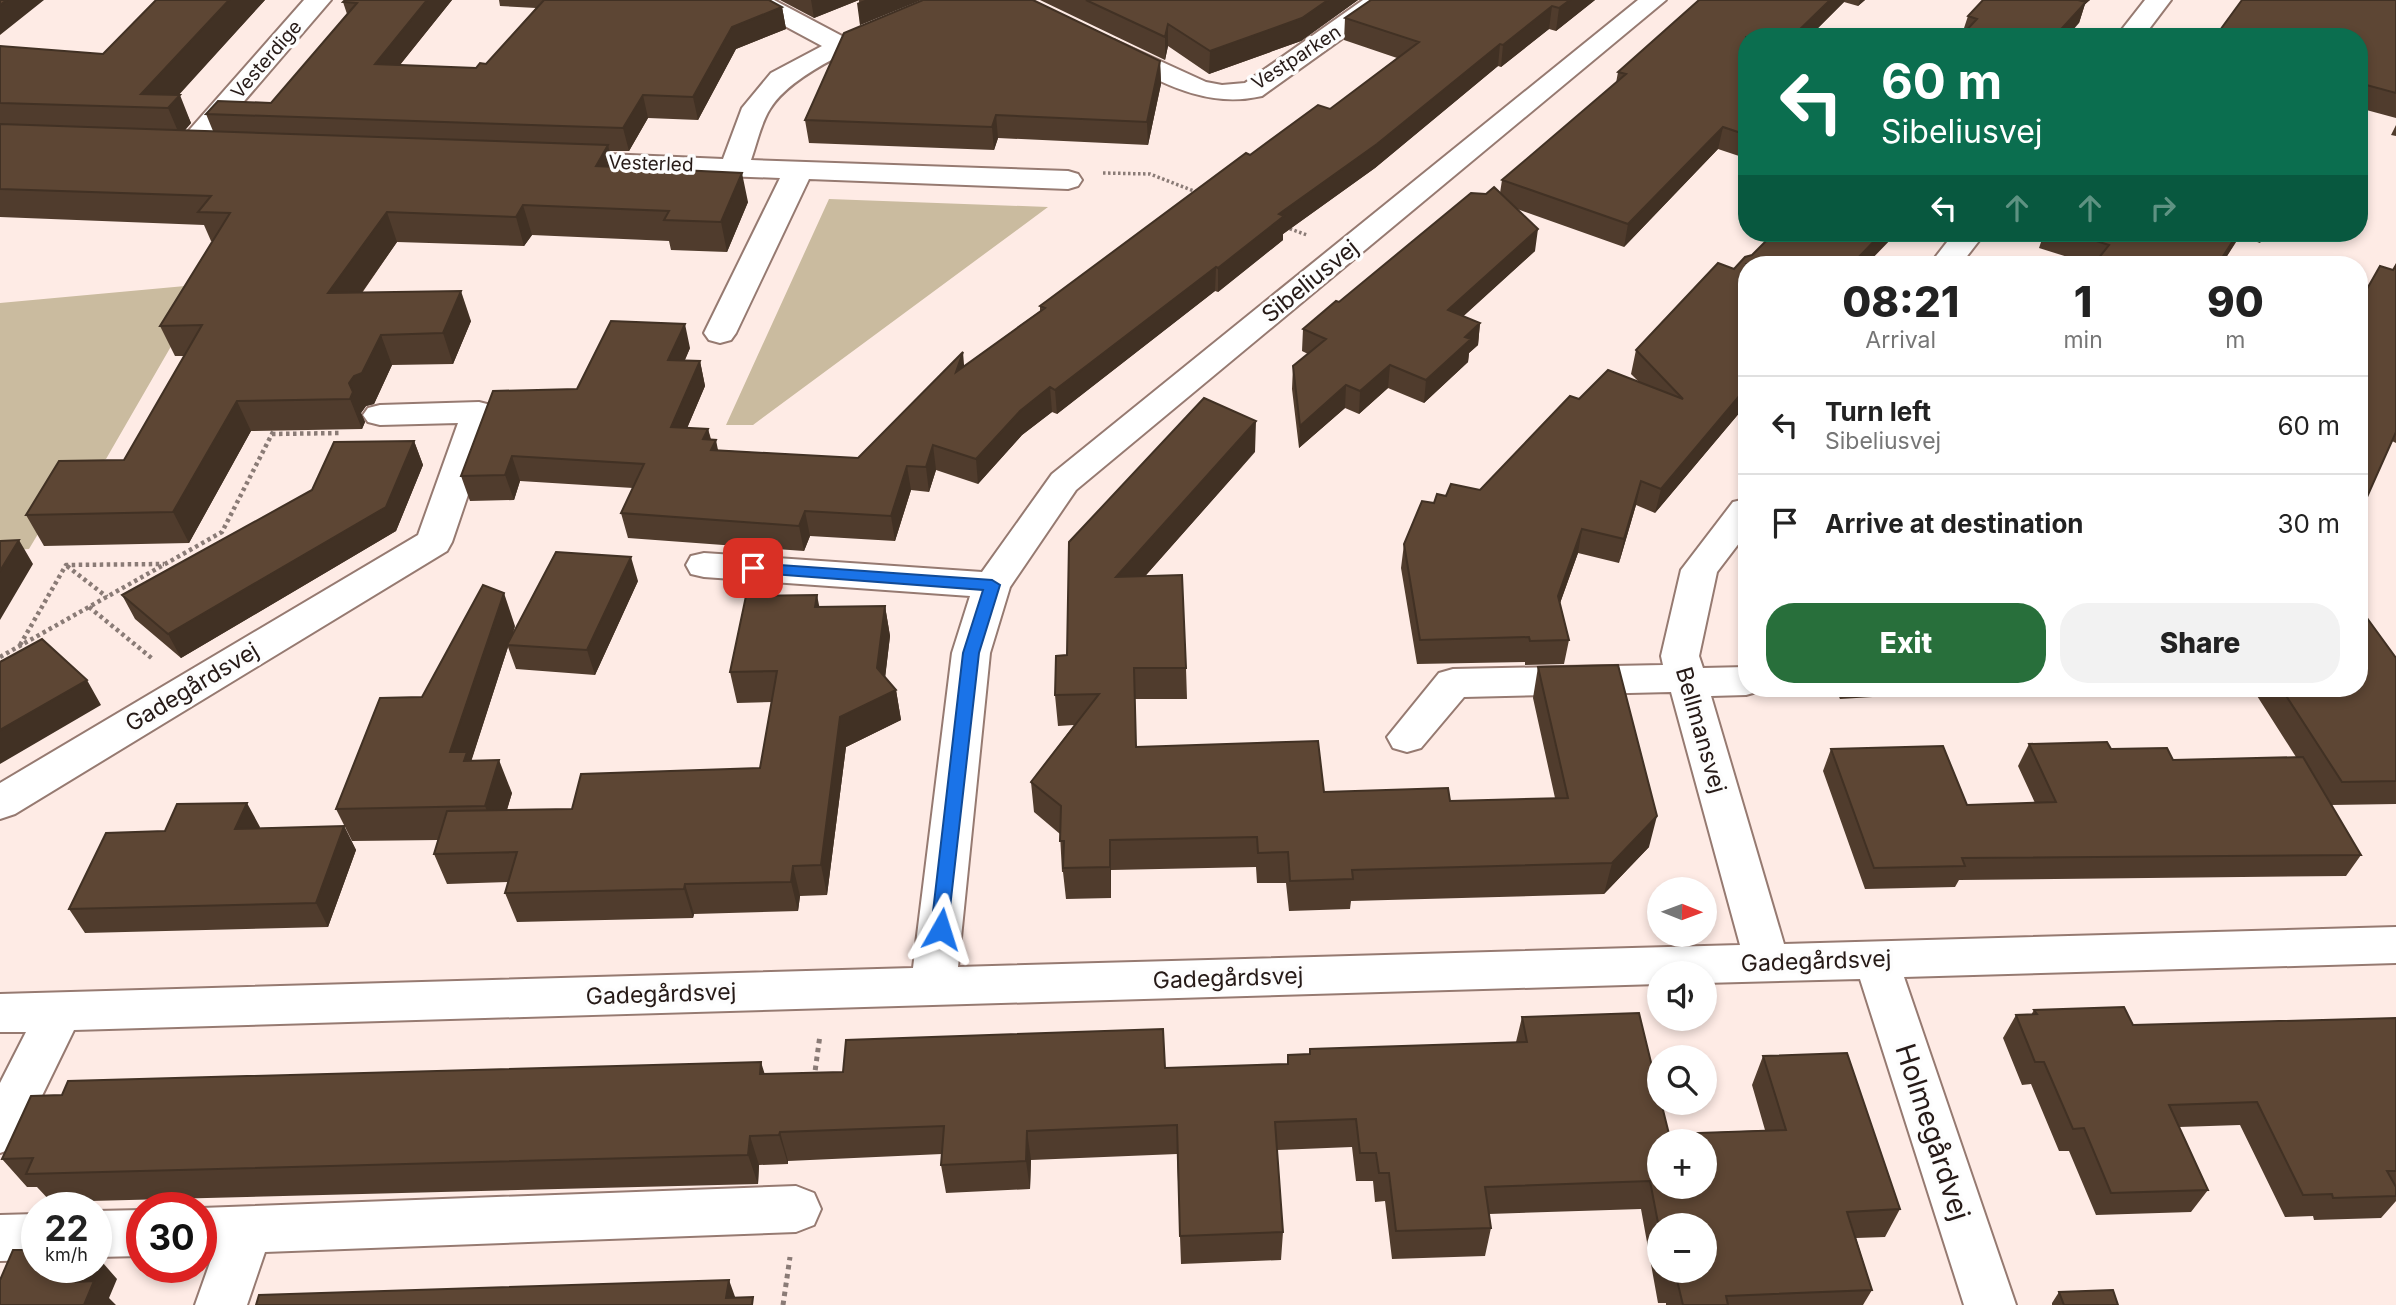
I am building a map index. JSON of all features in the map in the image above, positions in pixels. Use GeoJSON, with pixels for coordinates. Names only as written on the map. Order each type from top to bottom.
{"type":"FeatureCollection","features":[{"type":"Feature","properties":{"kind":"street","name":"Vesterdige"},"geometry":{"type":"LineString","coordinates":[[228,151],[173,149],[318,0]]}},
{"type":"Feature","properties":{"kind":"street"},"geometry":{"type":"LineString","coordinates":[[755,0],[841,46]]}},
{"type":"Feature","properties":{"kind":"street"},"geometry":{"type":"LineString","coordinates":[[734,166],[756,108],[780,79],[841,46],[950,0]]}},
{"type":"Feature","properties":{"kind":"street","name":"Vestparken"},"geometry":{"type":"LineString","coordinates":[[1087,35],[1198,88],[1222,93],[1252,90],[1380,0]]}},
{"type":"Feature","properties":{"kind":"street","name":"Sibeliusvej"},"geometry":{"type":"LineString","coordinates":[[933,986],[971,653],[992,585],[1064,482],[1653,0]]}},
{"type":"Feature","properties":{"kind":"street"},"geometry":{"type":"LineString","coordinates":[[2136,28],[2158,0]]}},
{"type":"Feature","properties":{"kind":"street","name":"Vesterled"},"geometry":{"type":"LineString","coordinates":[[529,160],[1068,180]]}},
{"type":"Feature","properties":{"kind":"street"},"geometry":{"type":"LineString","coordinates":[[720,333],[799,169]]}},
{"type":"Feature","properties":{"kind":"street"},"geometry":{"type":"LineString","coordinates":[[1951,256],[1963,242]]}},
{"type":"Feature","properties":{"kind":"street","name":"Gadegårdsvej"},"geometry":{"type":"LineString","coordinates":[[0,803],[433,542],[479,412],[380,415]]}},
{"type":"Feature","properties":{"kind":"street","name":"Bellmansvej"},"geometry":{"type":"LineString","coordinates":[[1738,520],[1699,570],[1680,656],[1767,962]]}},
{"type":"Feature","properties":{"kind":"street"},"geometry":{"type":"LineString","coordinates":[[704,565],[992,585]]}},
{"type":"Feature","properties":{"kind":"street"},"geometry":{"type":"LineString","coordinates":[[1406,737],[1453,683],[1738,681]]}},
{"type":"Feature","properties":{"kind":"street","name":"Gadegårdsvej"},"geometry":{"type":"LineString","coordinates":[[0,1013],[2396,945]]}},
{"type":"Feature","properties":{"kind":"street","name":"Holmegårdvej"},"geometry":{"type":"LineString","coordinates":[[1876,960],[1990,1305]]}},
{"type":"Feature","properties":{"kind":"street"},"geometry":{"type":"LineString","coordinates":[[0,1132],[60,1012]]}},
{"type":"Feature","properties":{"kind":"street"},"geometry":{"type":"LineString","coordinates":[[221,1305],[224,1230],[796,1209]]}},
{"type":"Feature","properties":{"kind":"street"},"geometry":{"type":"LineString","coordinates":[[0,1238],[21,1237]]}},
{"type":"Feature","properties":{"kind":"path"},"geometry":{"type":"LineString","coordinates":[[1068,180],[1086,172],[1150,174],[1199,193]]}},
{"type":"Feature","properties":{"kind":"path"},"geometry":{"type":"LineString","coordinates":[[1285,227],[1347,251]]}},
{"type":"Feature","properties":{"kind":"path"},"geometry":{"type":"LineString","coordinates":[[272,434],[370,433],[380,415]]}},
{"type":"Feature","properties":{"kind":"path"},"geometry":{"type":"LineString","coordinates":[[0,657],[222,532],[278,422]]}},
{"type":"Feature","properties":{"kind":"path"},"geometry":{"type":"LineString","coordinates":[[66,565],[165,564]]}},
{"type":"Feature","properties":{"kind":"path"},"geometry":{"type":"LineString","coordinates":[[66,565],[107,597]]}},
{"type":"Feature","properties":{"kind":"path"},"geometry":{"type":"LineString","coordinates":[[20,646],[66,565]]}},
{"type":"Feature","properties":{"kind":"path"},"geometry":{"type":"LineString","coordinates":[[89,607],[190,689]]}},
{"type":"Feature","properties":{"kind":"path"},"geometry":{"type":"LineString","coordinates":[[813,1086],[826,990]]}},
{"type":"Feature","properties":{"kind":"path"},"geometry":{"type":"LineString","coordinates":[[783,1305],[796,1209]]}},
{"type":"Feature","properties":{"kind":"shaded area"},"geometry":{"type":"Polygon","coordinates":[[[829,199],[1048,207],[753,425],[726,425],[829,199]]]}},
{"type":"Feature","properties":{"kind":"shaded area"},"geometry":{"type":"Polygon","coordinates":[[[207,284],[106,459],[75,472],[29,549],[0,551],[0,303],[207,284]]]}},
{"type":"Feature","properties":{"kind":"building"},"geometry":{"type":"Polygon","coordinates":[[[156,0],[229,0],[141,94],[180,95],[168,108],[0,103],[0,46],[103,54],[156,0]]]}},
{"type":"Feature","properties":{"kind":"building"},"geometry":{"type":"Polygon","coordinates":[[[427,0],[375,64],[476,68],[480,63],[486,64],[544,0],[769,0],[782,7],[732,27],[693,97],[643,95],[623,128],[206,114],[218,101],[271,103],[357,3],[343,2],[427,0]]]}},
{"type":"Feature","properties":{"kind":"building"},"geometry":{"type":"Polygon","coordinates":[[[923,0],[1033,0],[1160,61],[1147,122],[996,115],[992,127],[805,120],[844,33],[923,0]]]}},
{"type":"Feature","properties":{"kind":"building"},"geometry":{"type":"Polygon","coordinates":[[[1086,0],[1328,0],[1302,18],[1210,51],[1168,24],[1165,37],[1086,0]]]}},
{"type":"Feature","properties":{"kind":"building"},"geometry":{"type":"Polygon","coordinates":[[[1371,0],[1570,0],[1559,8],[1552,6],[1503,45],[1500,44],[1377,144],[1279,214],[1284,216],[1218,268],[1055,390],[1050,387],[1020,411],[976,459],[933,445],[926,467],[907,466],[891,516],[805,511],[799,526],[621,513],[644,464],[512,456],[505,475],[461,476],[493,391],[577,389],[611,321],[685,324],[668,360],[700,361],[671,427],[708,429],[703,439],[716,440],[711,450],[858,458],[963,352],[956,372],[1045,308],[1040,306],[1246,153],[1250,155],[1318,105],[1330,109],[1419,42],[1345,18],[1371,0]]]}},
{"type":"Feature","properties":{"kind":"building"},"geometry":{"type":"Polygon","coordinates":[[[1699,0],[1830,0],[1801,28],[1738,28],[1738,132],[1723,127],[1628,224],[1502,180],[1626,74],[1618,72],[1699,0]]]}},
{"type":"Feature","properties":{"kind":"building"},"geometry":{"type":"Polygon","coordinates":[[[1983,0],[2086,2],[2062,28],[1968,28],[1977,19],[1968,16],[1983,0]]]}},
{"type":"Feature","properties":{"kind":"building"},"geometry":{"type":"Polygon","coordinates":[[[2242,0],[2396,0],[2396,93],[2368,85],[2368,28],[2222,28],[2242,0]]]}},
{"type":"Feature","properties":{"kind":"building"},"geometry":{"type":"Polygon","coordinates":[[[0,124],[608,145],[596,166],[742,173],[721,222],[664,220],[669,211],[523,205],[516,217],[387,212],[328,293],[461,291],[443,333],[381,335],[362,373],[354,376],[349,383],[353,392],[350,399],[237,401],[173,512],[26,515],[59,461],[124,460],[202,325],[160,326],[230,213],[198,212],[211,196],[0,189],[0,124]]]}},
{"type":"Feature","properties":{"kind":"building"},"geometry":{"type":"Polygon","coordinates":[[[1494,187],[1538,229],[1448,310],[1480,323],[1465,337],[1471,339],[1426,380],[1390,365],[1360,391],[1346,385],[1300,426],[1293,366],[1326,339],[1303,329],[1471,193],[1486,194],[1494,187]]]}},
{"type":"Feature","properties":{"kind":"building"},"geometry":{"type":"Polygon","coordinates":[[[1765,242],[1873,242],[1860,256],[1748,256],[1765,242]]]}},
{"type":"Feature","properties":{"kind":"building"},"geometry":{"type":"Polygon","coordinates":[[[2100,242],[2232,242],[2223,256],[2100,256],[2109,245],[2100,242]]]}},
{"type":"Feature","properties":{"kind":"building"},"geometry":{"type":"Polygon","coordinates":[[[1718,263],[1734,269],[1738,265],[1738,398],[1661,489],[1641,481],[1624,539],[1582,529],[1558,596],[1569,640],[1530,641],[1529,637],[1420,640],[1404,544],[1422,501],[1434,503],[1437,494],[1446,496],[1451,484],[1480,490],[1570,396],[1579,399],[1608,370],[1683,399],[1636,350],[1718,263]]]}},
{"type":"Feature","properties":{"kind":"building"},"geometry":{"type":"Polygon","coordinates":[[[2396,265],[2396,432],[2368,495],[2368,287],[2380,266],[2393,270],[2396,265]]]}},
{"type":"Feature","properties":{"kind":"building"},"geometry":{"type":"Polygon","coordinates":[[[1204,398],[1256,421],[1116,577],[1182,575],[1186,668],[1134,668],[1136,747],[1318,741],[1324,792],[1448,788],[1450,801],[1568,798],[1538,667],[1618,665],[1657,816],[1612,863],[1352,870],[1353,879],[1290,881],[1288,852],[1258,853],[1257,837],[1110,840],[1110,867],[1063,868],[1064,841],[1060,841],[1061,806],[1031,782],[1099,694],[1055,695],[1056,656],[1067,655],[1069,542],[1204,398]]]}},
{"type":"Feature","properties":{"kind":"building"},"geometry":{"type":"Polygon","coordinates":[[[414,441],[386,507],[168,634],[122,595],[312,490],[334,442],[414,441]]]}},
{"type":"Feature","properties":{"kind":"building"},"geometry":{"type":"Polygon","coordinates":[[[19,540],[0,571],[0,541],[19,540]]]}},
{"type":"Feature","properties":{"kind":"building"},"geometry":{"type":"Polygon","coordinates":[[[556,552],[631,557],[587,650],[507,645],[556,552]]]}},
{"type":"Feature","properties":{"kind":"building"},"geometry":{"type":"Polygon","coordinates":[[[483,585],[504,593],[450,752],[467,752],[464,761],[499,760],[485,806],[336,809],[380,698],[422,697],[483,585]]]}},
{"type":"Feature","properties":{"kind":"building"},"geometry":{"type":"Polygon","coordinates":[[[817,595],[815,607],[885,606],[877,668],[896,690],[840,717],[821,865],[793,866],[791,882],[685,884],[684,889],[505,893],[517,852],[434,854],[447,811],[572,809],[581,774],[760,768],[777,671],[730,672],[746,596],[817,595]]]}},
{"type":"Feature","properties":{"kind":"building"},"geometry":{"type":"Polygon","coordinates":[[[2368,619],[2396,658],[2396,781],[2342,782],[2287,697],[2368,697],[2368,619]]]}},
{"type":"Feature","properties":{"kind":"building"},"geometry":{"type":"Polygon","coordinates":[[[42,639],[87,680],[0,730],[0,662],[42,639]]]}},
{"type":"Feature","properties":{"kind":"building"},"geometry":{"type":"Polygon","coordinates":[[[2107,742],[2111,749],[2167,748],[2173,760],[2303,757],[2361,855],[1962,858],[1965,866],[1874,868],[1831,749],[1943,746],[1967,805],[2056,802],[2029,744],[2107,742]]]}},
{"type":"Feature","properties":{"kind":"building"},"geometry":{"type":"Polygon","coordinates":[[[247,803],[235,829],[344,826],[316,903],[69,909],[106,833],[165,831],[177,804],[247,803]]]}},
{"type":"Feature","properties":{"kind":"building"},"geometry":{"type":"Polygon","coordinates":[[[2124,1007],[2133,1025],[2396,1018],[2396,1171],[2387,1171],[2396,1187],[2396,1196],[2333,1198],[2332,1194],[2303,1195],[2257,1102],[2169,1105],[2208,1190],[2111,1193],[2084,1128],[2073,1129],[2044,1062],[2035,1062],[2016,1015],[2037,1014],[2034,1010],[2124,1007]]]}},
{"type":"Feature","properties":{"kind":"building"},"geometry":{"type":"Polygon","coordinates":[[[1639,1013],[1647,1046],[1647,1115],[1664,1115],[1668,1129],[1647,1129],[1647,1181],[1485,1187],[1491,1228],[1396,1231],[1389,1173],[1379,1173],[1376,1153],[1360,1153],[1356,1119],[1275,1122],[1283,1232],[1180,1236],[1177,1125],[1027,1131],[1026,1161],[941,1165],[944,1126],[780,1132],[779,1135],[750,1136],[748,1155],[26,1174],[33,1158],[2,1159],[31,1096],[62,1095],[68,1081],[761,1062],[760,1074],[843,1072],[846,1040],[1163,1029],[1165,1068],[1288,1064],[1288,1055],[1310,1054],[1310,1049],[1527,1042],[1522,1017],[1639,1013]]]}},
{"type":"Feature","properties":{"kind":"building"},"geometry":{"type":"Polygon","coordinates":[[[1847,1053],[1900,1209],[1847,1212],[1872,1290],[1726,1296],[1728,1305],[1683,1305],[1678,1283],[1717,1283],[1717,1213],[1656,1213],[1653,1199],[1717,1199],[1717,1132],[1786,1130],[1763,1056],[1847,1053]]]}},
{"type":"Feature","properties":{"kind":"building"},"geometry":{"type":"Polygon","coordinates":[[[13,1250],[21,1250],[21,1283],[93,1283],[84,1305],[0,1305],[0,1280],[13,1250]]]}},
{"type":"Feature","properties":{"kind":"building"},"geometry":{"type":"Polygon","coordinates":[[[729,1280],[726,1298],[753,1297],[752,1305],[256,1305],[259,1295],[729,1280]]]}},
{"type":"Feature","properties":{"kind":"building"},"geometry":{"type":"Polygon","coordinates":[[[2113,1290],[2118,1305],[2064,1305],[2059,1292],[2113,1290]]]}},
{"type":"Feature","properties":{"kind":"route"},"geometry":{"type":"LineString","coordinates":[[753,568],[992,585],[971,653],[941,929]]}}]}
